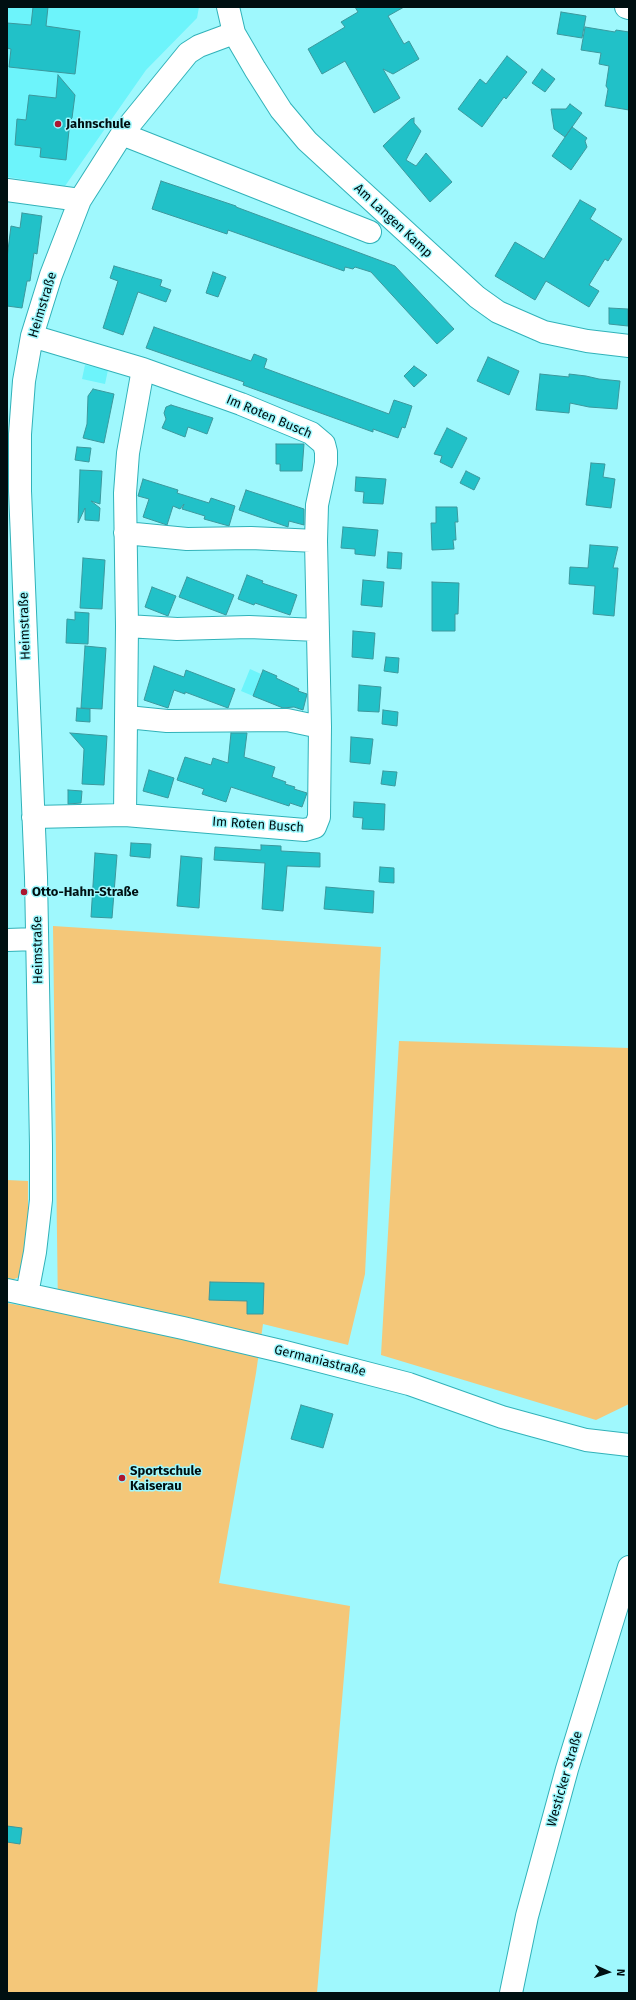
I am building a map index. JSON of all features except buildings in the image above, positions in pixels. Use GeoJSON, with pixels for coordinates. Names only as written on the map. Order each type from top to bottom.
{"type":"FeatureCollection","features":[{"type":"Feature","properties":{"kind":"street","name":"Am Langen Kamp"},"geometry":{"type":"LineString","coordinates":[[228,7],[234,33],[281,110],[307,141],[477,298],[498,312],[544,332],[587,341],[629,346]]}},
{"type":"Feature","properties":{"kind":"street","name":"Heimstraße"},"geometry":{"type":"LineString","coordinates":[[17,1292],[35,1252],[41,1200],[34,817],[20,491],[20,434],[23,389],[32,336],[51,275],[80,200],[122,134],[188,53],[199,46],[234,33]]}},
{"type":"Feature","properties":{"kind":"street","name":"Am Langen Kamp"},"geometry":{"type":"LineString","coordinates":[[122,134],[370,232]]}},
{"type":"Feature","properties":{"kind":"street"},"geometry":{"type":"LineString","coordinates":[[7,190],[80,200]]}},
{"type":"Feature","properties":{"kind":"street","name":"Im Roten Busch"},"geometry":{"type":"LineString","coordinates":[[32,336],[142,369],[241,404],[319,438],[324,444],[326,458],[318,505],[316,541],[320,727],[319,817],[315,827],[305,830],[125,815],[34,817]]}},
{"type":"Feature","properties":{"kind":"street"},"geometry":{"type":"LineString","coordinates":[[125,815],[127,626],[125,493],[128,452],[142,369]]}},
{"type":"Feature","properties":{"kind":"street"},"geometry":{"type":"LineString","coordinates":[[125,533],[187,539],[251,538],[316,541]]}},
{"type":"Feature","properties":{"kind":"street"},"geometry":{"type":"LineString","coordinates":[[127,626],[177,629],[249,627],[317,630]]}},
{"type":"Feature","properties":{"kind":"street"},"geometry":{"type":"LineString","coordinates":[[127,717],[167,721],[287,720],[320,727]]}},
{"type":"Feature","properties":{"kind":"street"},"geometry":{"type":"LineString","coordinates":[[7,940],[37,939]]}},
{"type":"Feature","properties":{"kind":"street","name":"Germaniastraße"},"geometry":{"type":"LineString","coordinates":[[17,1292],[285,1352],[409,1384],[502,1417],[586,1440],[629,1445]]}},
{"type":"Feature","properties":{"kind":"street","name":"Westicker Straße"},"geometry":{"type":"LineString","coordinates":[[511,1993],[527,1916],[567,1769],[629,1567]]}},
{"type":"Feature","properties":{"kind":"shaded area","name":"Jahnschule"},"geometry":{"type":"Polygon","coordinates":[[[7,7],[199,7],[197,18],[146,70],[65,186],[7,177],[7,7]]]}},
{"type":"Feature","properties":{"kind":"shaded area"},"geometry":{"type":"Polygon","coordinates":[[[85,365],[108,370],[105,384],[82,379],[85,365]]]}},
{"type":"Feature","properties":{"kind":"shaded area"},"geometry":{"type":"Polygon","coordinates":[[[250,669],[261,674],[253,696],[241,691],[250,669]]]}},
{"type":"Feature","properties":{"kind":"shaded area","name":"Sportschule Kaiserau"},"geometry":{"type":"Polygon","coordinates":[[[53,926],[381,947],[365,1274],[348,1345],[263,1324],[256,1373],[219,1583],[350,1606],[317,1993],[7,1993],[7,1303],[58,1312],[53,926]]]}},
{"type":"Feature","properties":{"kind":"shaded area"},"geometry":{"type":"Polygon","coordinates":[[[399,1041],[629,1048],[629,1404],[596,1420],[381,1355],[399,1041]]]}},
{"type":"Feature","properties":{"kind":"shaded area"},"geometry":{"type":"Polygon","coordinates":[[[7,1180],[28,1181],[28,1264],[22,1276],[14,1279],[7,1279],[7,1180]]]}},
{"type":"Feature","properties":{"kind":"place","name":"Jahnschule"},"geometry":{"type":"Point","coordinates":[58,124]}},
{"type":"Feature","properties":{"kind":"place","name":"Otto-Hahn-Straße"},"geometry":{"type":"Point","coordinates":[24,892]}},
{"type":"Feature","properties":{"kind":"place","name":"Sportschule Kaiserau"},"geometry":{"type":"Point","coordinates":[122,1478]}}]}
